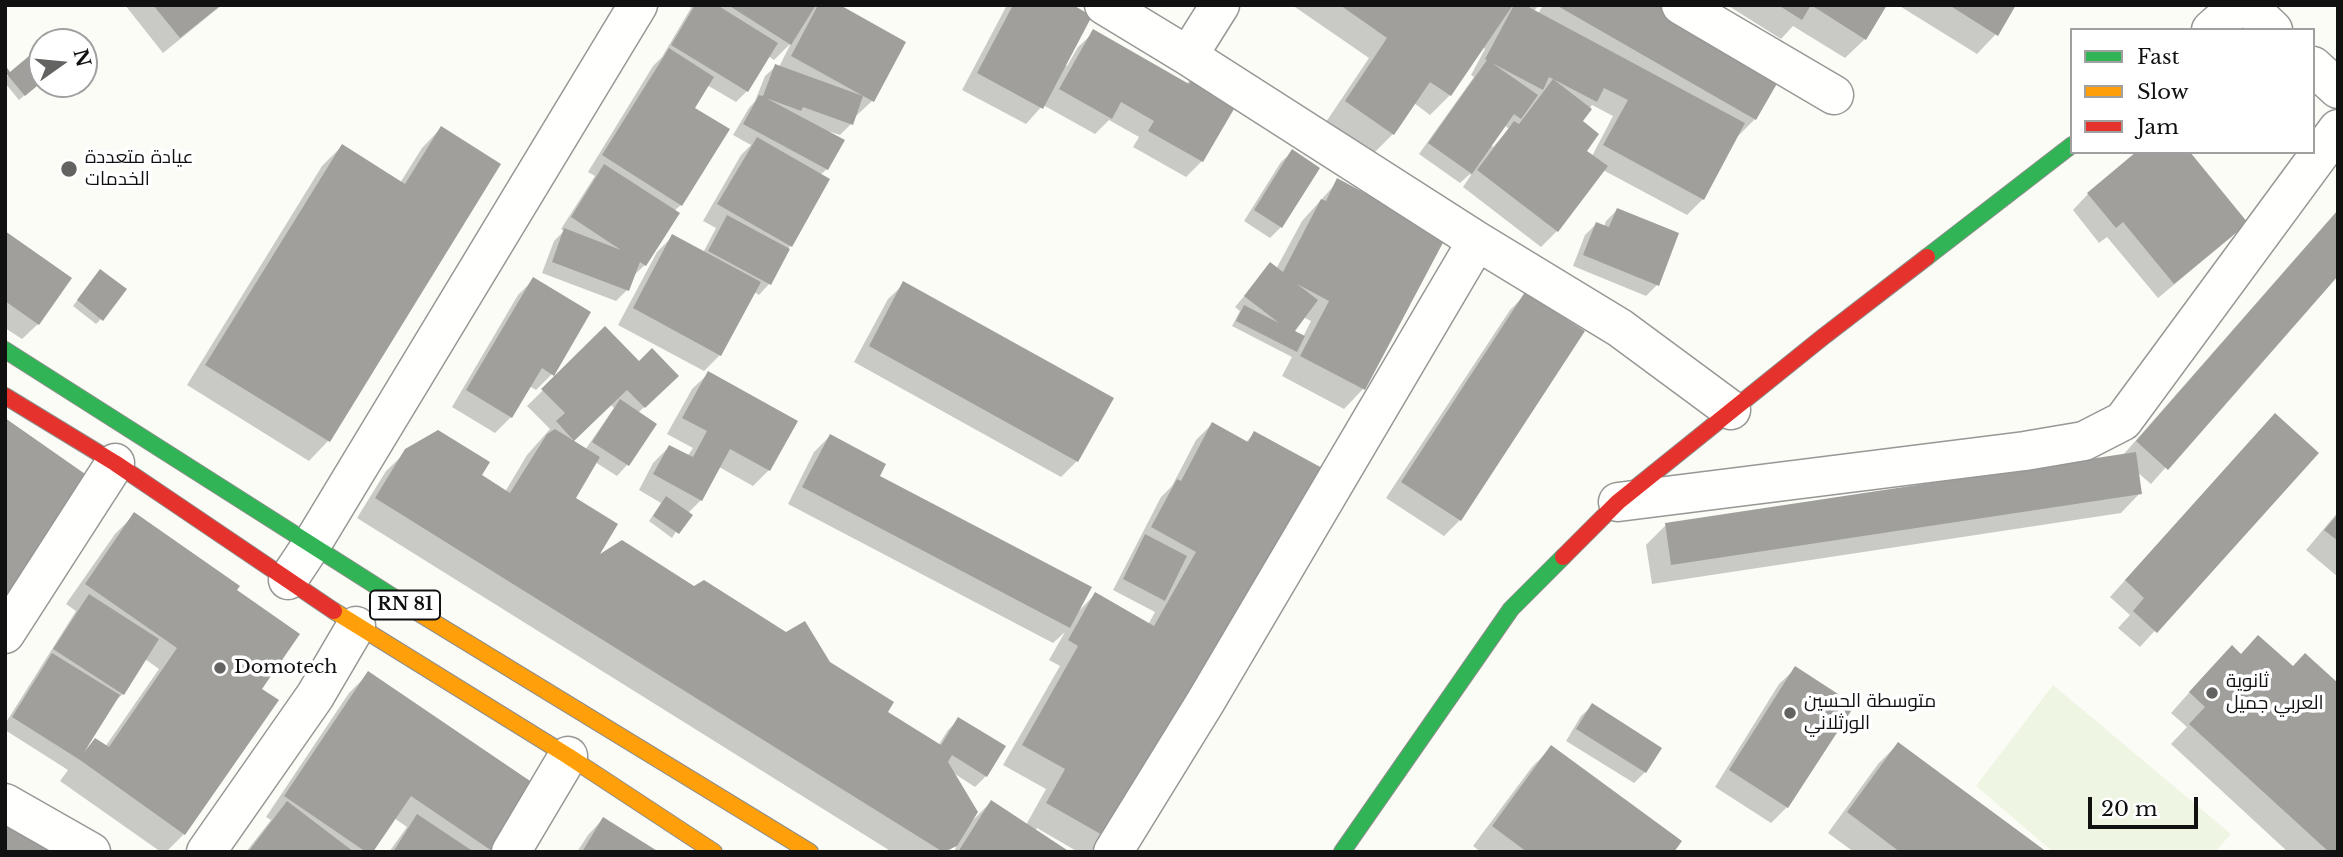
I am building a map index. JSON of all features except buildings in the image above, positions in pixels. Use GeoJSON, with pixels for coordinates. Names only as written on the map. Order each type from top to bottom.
{"type":"FeatureCollection","features":[{"type":"Feature","properties":{"kind":"main road"},"geometry":{"type":"LineString","coordinates":[[1342,852],[1510,608],[1618,502],[1731,410],[2070,147]]}},
{"type":"Feature","properties":{"kind":"main road","name":"RN 81"},"geometry":{"type":"LineString","coordinates":[[5,349],[312,544],[353,573],[810,852]]}},
{"type":"Feature","properties":{"kind":"main road"},"geometry":{"type":"LineString","coordinates":[[5,396],[115,463],[356,626],[568,757],[714,852]]}},
{"type":"Feature","properties":{"kind":"street"},"geometry":{"type":"LineString","coordinates":[[288,580],[638,5]]}},
{"type":"Feature","properties":{"kind":"street"},"geometry":{"type":"LineString","coordinates":[[1104,5],[1620,328],[1731,410]]}},
{"type":"Feature","properties":{"kind":"street"},"geometry":{"type":"LineString","coordinates":[[1188,56],[1220,5]]}},
{"type":"Feature","properties":{"kind":"street"},"geometry":{"type":"LineString","coordinates":[[1682,5],[1834,95]]}},
{"type":"Feature","properties":{"kind":"street"},"geometry":{"type":"LineString","coordinates":[[2213,28],[2239,5]]}},
{"type":"Feature","properties":{"kind":"street"},"geometry":{"type":"LineString","coordinates":[[2247,5],[2271,28]]}},
{"type":"Feature","properties":{"kind":"street"},"geometry":{"type":"LineString","coordinates":[[2315,68],[2338,89]]}},
{"type":"Feature","properties":{"kind":"street"},"geometry":{"type":"LineString","coordinates":[[1618,502],[2025,451],[2084,441],[2123,421],[2338,129]]}},
{"type":"Feature","properties":{"kind":"street"},"geometry":{"type":"LineString","coordinates":[[1113,852],[1206,701],[1478,241]]}},
{"type":"Feature","properties":{"kind":"street"},"geometry":{"type":"LineString","coordinates":[[5,634],[115,463]]}},
{"type":"Feature","properties":{"kind":"street"},"geometry":{"type":"LineString","coordinates":[[206,852],[315,696],[356,626]]}},
{"type":"Feature","properties":{"kind":"street"},"geometry":{"type":"LineString","coordinates":[[511,852],[568,757]]}},
{"type":"Feature","properties":{"kind":"street"},"geometry":{"type":"LineString","coordinates":[[5,803],[91,852]]}},
{"type":"Feature","properties":{"kind":"green space"},"geometry":{"type":"Polygon","coordinates":[[[2053,685],[2231,834],[2215,852],[2053,852],[1976,786],[2053,685]]]}},
{"type":"Feature","properties":{"kind":"traffic: fast"},"geometry":{"type":"LineString","coordinates":[[1927,257],[2070,147]]}},
{"type":"Feature","properties":{"kind":"traffic: fast"},"geometry":{"type":"LineString","coordinates":[[5,350],[417,612]]}},
{"type":"Feature","properties":{"kind":"traffic: fast"},"geometry":{"type":"LineString","coordinates":[[1342,852],[1511,609],[1563,557]]}},
{"type":"Feature","properties":{"kind":"traffic: slow"},"geometry":{"type":"LineString","coordinates":[[334,611],[568,756],[714,852]]}},
{"type":"Feature","properties":{"kind":"traffic: slow"},"geometry":{"type":"LineString","coordinates":[[417,612],[810,852]]}},
{"type":"Feature","properties":{"kind":"traffic: jam"},"geometry":{"type":"LineString","coordinates":[[1563,557],[1618,502],[1927,257]]}},
{"type":"Feature","properties":{"kind":"traffic: jam"},"geometry":{"type":"LineString","coordinates":[[5,396],[115,463],[334,611]]}},
{"type":"Feature","properties":{"kind":"place","name":"عيادة متعددة الخدمات"},"geometry":{"type":"Point","coordinates":[69,169]}},
{"type":"Feature","properties":{"kind":"place","name":"Domotech"},"geometry":{"type":"Point","coordinates":[220,668]}},
{"type":"Feature","properties":{"kind":"place","name":"ثانوية العربي جميل"},"geometry":{"type":"Point","coordinates":[2212,693]}},
{"type":"Feature","properties":{"kind":"place","name":"متوسطة الحسين الورثلاني"},"geometry":{"type":"Point","coordinates":[1790,713]}}]}
